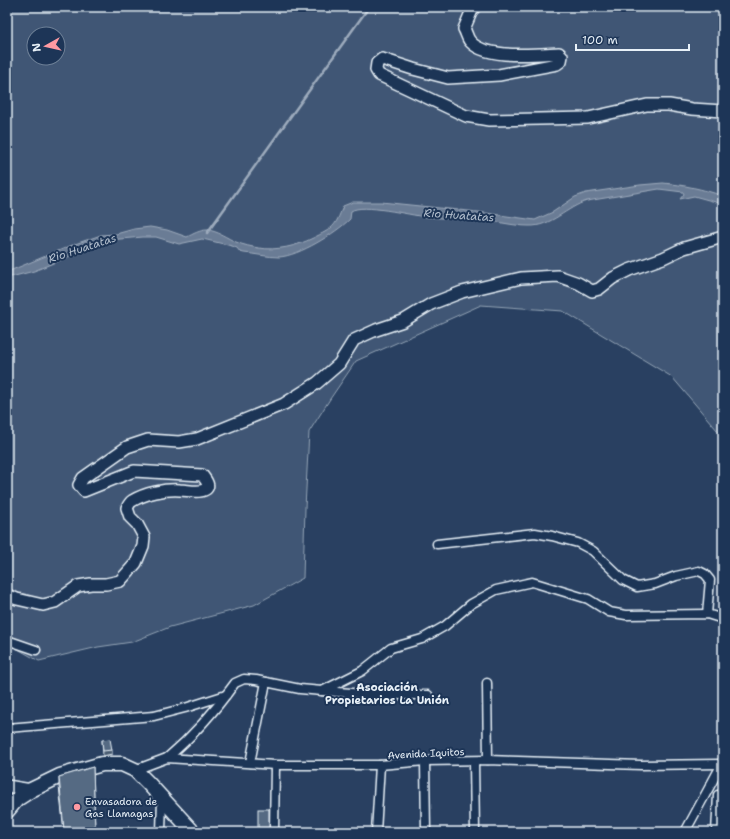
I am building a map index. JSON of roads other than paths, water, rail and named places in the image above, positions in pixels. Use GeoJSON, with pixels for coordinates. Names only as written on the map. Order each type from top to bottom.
{"type":"FeatureCollection","features":[{"type":"Feature","properties":{"kind":"highway"},"geometry":{"type":"LineString","coordinates":[[7,810],[12,797],[31,790],[60,776],[102,764],[122,764],[135,770],[193,832]]}},
{"type":"Feature","properties":{"kind":"main road"},"geometry":{"type":"LineString","coordinates":[[475,7],[472,10],[464,29],[469,40],[480,49],[506,54],[559,52],[562,56],[561,61],[557,64],[499,75],[448,78],[382,59],[377,63],[376,70],[379,75],[466,116],[489,120],[588,118],[647,105],[669,105],[692,109],[723,111]]}},
{"type":"Feature","properties":{"kind":"main road"},"geometry":{"type":"LineString","coordinates":[[7,595],[43,605],[55,602],[78,586],[106,584],[120,581],[136,563],[143,546],[144,537],[137,524],[130,517],[127,508],[131,502],[155,492],[178,490],[203,491],[207,489],[208,485],[202,475],[134,471],[84,491],[79,485],[83,478],[127,447],[148,440],[179,442],[198,439],[284,404],[317,383],[339,364],[354,340],[376,330],[403,321],[431,304],[462,292],[521,278],[558,276],[592,291],[599,289],[613,278],[629,270],[663,258],[684,248],[723,237]]}},
{"type":"Feature","properties":{"kind":"main road"},"geometry":{"type":"LineString","coordinates":[[7,786],[31,790]]}},
{"type":"Feature","properties":{"kind":"street"},"geometry":{"type":"LineString","coordinates":[[437,544],[535,533],[552,536],[578,543],[593,550],[623,580],[637,587],[655,584],[676,576],[699,571],[705,574],[710,580],[707,614]]}},
{"type":"Feature","properties":{"kind":"street"},"geometry":{"type":"LineString","coordinates":[[322,691],[362,671],[391,648],[422,639],[445,626],[471,604],[496,590],[532,582],[588,599],[609,612],[626,615],[707,614],[723,619]]}},
{"type":"Feature","properties":{"kind":"street"},"geometry":{"type":"LineString","coordinates":[[7,640],[36,650]]}},
{"type":"Feature","properties":{"kind":"street"},"geometry":{"type":"LineString","coordinates":[[167,758],[187,741],[238,681],[250,680],[266,682],[300,690],[381,695],[428,695]]}},
{"type":"Feature","properties":{"kind":"street"},"geometry":{"type":"LineString","coordinates":[[250,763],[266,682]]}},
{"type":"Feature","properties":{"kind":"street"},"geometry":{"type":"LineString","coordinates":[[487,683],[488,760]]}},
{"type":"Feature","properties":{"kind":"street"},"geometry":{"type":"LineString","coordinates":[[7,728],[154,716],[185,708],[227,694]]}},
{"type":"Feature","properties":{"kind":"street","name":"Avenida Iquitos"},"geometry":{"type":"LineString","coordinates":[[135,770],[167,758],[274,765],[380,765],[425,761],[488,760],[641,766],[722,763]]}},
{"type":"Feature","properties":{"kind":"street"},"geometry":{"type":"LineString","coordinates":[[425,761],[426,832]]}},
{"type":"Feature","properties":{"kind":"street"},"geometry":{"type":"LineString","coordinates":[[474,761],[475,832]]}},
{"type":"Feature","properties":{"kind":"street"},"geometry":{"type":"LineString","coordinates":[[685,832],[722,763]]}},
{"type":"Feature","properties":{"kind":"street"},"geometry":{"type":"LineString","coordinates":[[274,765],[274,832]]}},
{"type":"Feature","properties":{"kind":"street"},"geometry":{"type":"LineString","coordinates":[[376,832],[380,765]]}},
{"type":"Feature","properties":{"kind":"street"},"geometry":{"type":"LineString","coordinates":[[705,794],[720,795],[716,832]]}},
{"type":"Feature","properties":{"kind":"street"},"geometry":{"type":"LineString","coordinates":[[161,832],[162,799]]}},
{"type":"Feature","properties":{"kind":"water"},"geometry":{"type":"Polygon","coordinates":[[[663,183],[708,191],[723,196],[723,204],[694,196],[680,199],[684,194],[683,192],[659,189],[587,201],[552,220],[529,226],[474,219],[426,217],[387,210],[365,208],[351,211],[350,219],[327,237],[297,253],[287,256],[275,257],[244,253],[232,246],[202,239],[179,244],[156,237],[143,237],[109,240],[34,271],[7,278],[7,272],[75,244],[101,235],[116,234],[134,229],[150,227],[167,230],[187,237],[199,231],[207,230],[219,233],[236,242],[248,246],[273,249],[300,243],[325,232],[338,219],[343,206],[353,202],[381,202],[478,212],[535,220],[553,212],[575,197],[586,193],[663,183]]]}},
{"type":"Feature","properties":{"kind":"waterway","name":"Rio Huatatas"},"geometry":{"type":"LineString","coordinates":[[207,233],[369,7]]}},
{"type":"Feature","properties":{"kind":"place","name":"Envasadora de Gas Llamagas"},"geometry":{"type":"Point","coordinates":[77,807]}},
{"type":"Feature","properties":{"kind":"district","name":"Asociación Propietarios La Unión"},"geometry":{"type":"Point","coordinates":[387,693]}}]}
